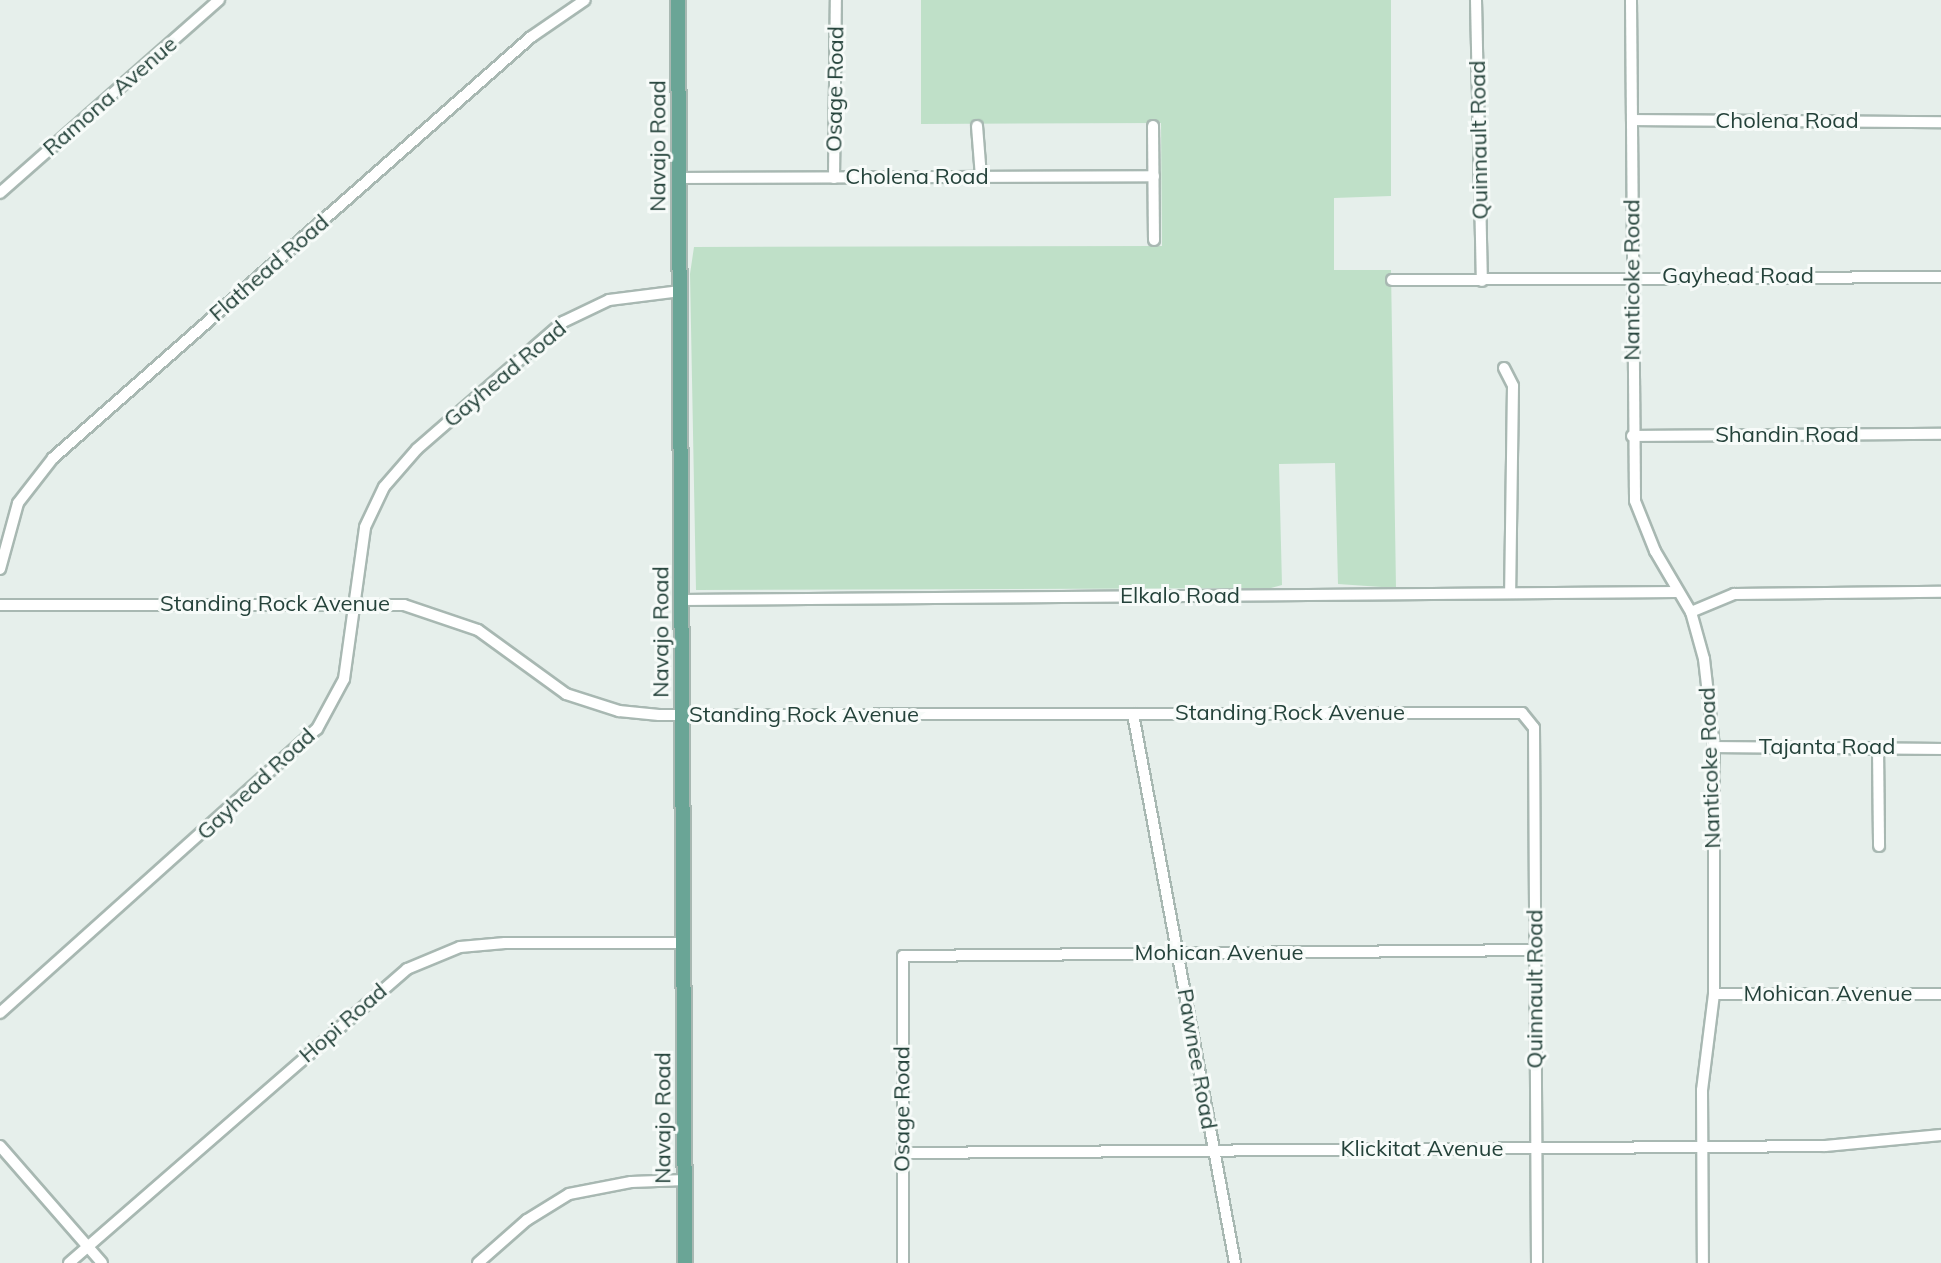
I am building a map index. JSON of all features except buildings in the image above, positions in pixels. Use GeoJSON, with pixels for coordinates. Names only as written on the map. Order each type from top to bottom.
{"type":"FeatureCollection","features":[{"type":"Feature","properties":{"kind":"main road","name":"Navajo Road"},"geometry":{"type":"LineString","coordinates":[[678,0],[685,1263]]}},
{"type":"Feature","properties":{"kind":"street","name":"Ramona Avenue"},"geometry":{"type":"LineString","coordinates":[[0,193],[219,0]]}},
{"type":"Feature","properties":{"kind":"street","name":"Flathead Road"},"geometry":{"type":"LineString","coordinates":[[0,569],[18,503],[53,458],[531,37],[585,0]]}},
{"type":"Feature","properties":{"kind":"street","name":"Osage Road"},"geometry":{"type":"LineString","coordinates":[[834,178],[836,0]]}},
{"type":"Feature","properties":{"kind":"street","name":"Quinnault Road"},"geometry":{"type":"LineString","coordinates":[[1476,0],[1482,281]]}},
{"type":"Feature","properties":{"kind":"street","name":"Nanticoke Road"},"geometry":{"type":"LineString","coordinates":[[1631,0],[1632,436],[1635,501],[1677,592],[1691,612],[1704,660],[1714,747],[1714,994],[1704,1069],[1703,1263]]}},
{"type":"Feature","properties":{"kind":"street","name":"Cholena Road"},"geometry":{"type":"LineString","coordinates":[[1632,120],[1941,122]]}},
{"type":"Feature","properties":{"kind":"street"},"geometry":{"type":"LineString","coordinates":[[977,126],[981,177]]}},
{"type":"Feature","properties":{"kind":"street"},"geometry":{"type":"LineString","coordinates":[[1153,126],[1154,240]]}},
{"type":"Feature","properties":{"kind":"street","name":"Cholena Road"},"geometry":{"type":"LineString","coordinates":[[680,178],[1154,176]]}},
{"type":"Feature","properties":{"kind":"street","name":"Gayhead Road"},"geometry":{"type":"LineString","coordinates":[[1392,280],[1482,281],[1631,276],[1941,277]]}},
{"type":"Feature","properties":{"kind":"street","name":"Gayhead Road"},"geometry":{"type":"LineString","coordinates":[[0,1013],[317,729],[344,679],[359,554],[372,507],[417,449],[564,322],[609,300],[680,291]]}},
{"type":"Feature","properties":{"kind":"street"},"geometry":{"type":"LineString","coordinates":[[1504,368],[1513,386],[1510,593]]}},
{"type":"Feature","properties":{"kind":"street","name":"Shandin Road"},"geometry":{"type":"LineString","coordinates":[[1632,436],[1941,434]]}},
{"type":"Feature","properties":{"kind":"street","name":"Elkalo Road"},"geometry":{"type":"LineString","coordinates":[[682,600],[1677,592]]}},
{"type":"Feature","properties":{"kind":"street"},"geometry":{"type":"LineString","coordinates":[[1691,612],[1734,594],[1941,592]]}},
{"type":"Feature","properties":{"kind":"street","name":"Standing Rock Avenue"},"geometry":{"type":"LineString","coordinates":[[0,605],[355,601],[404,605],[460,621],[588,703],[682,716],[1513,711],[1528,717]]}},
{"type":"Feature","properties":{"kind":"street","name":"Pawnee Road"},"geometry":{"type":"LineString","coordinates":[[1133,714],[1235,1263]]}},
{"type":"Feature","properties":{"kind":"street","name":"Quinnault Road"},"geometry":{"type":"LineString","coordinates":[[1528,717],[1534,728],[1537,1263]]}},
{"type":"Feature","properties":{"kind":"street","name":"Tajanta Road"},"geometry":{"type":"LineString","coordinates":[[1714,747],[1941,749]]}},
{"type":"Feature","properties":{"kind":"street"},"geometry":{"type":"LineString","coordinates":[[1878,747],[1879,846]]}},
{"type":"Feature","properties":{"kind":"street","name":"Hopi Road"},"geometry":{"type":"LineString","coordinates":[[69,1263],[407,969],[460,947],[505,943],[684,943]]}},
{"type":"Feature","properties":{"kind":"street","name":"Mohican Avenue"},"geometry":{"type":"LineString","coordinates":[[903,956],[1535,950]]}},
{"type":"Feature","properties":{"kind":"street","name":"Osage Road"},"geometry":{"type":"LineString","coordinates":[[903,956],[903,1263]]}},
{"type":"Feature","properties":{"kind":"street","name":"Mohican Avenue"},"geometry":{"type":"LineString","coordinates":[[1714,994],[1941,994]]}},
{"type":"Feature","properties":{"kind":"street","name":"Klickitat Avenue"},"geometry":{"type":"LineString","coordinates":[[902,1153],[1826,1146],[1941,1135]]}},
{"type":"Feature","properties":{"kind":"street"},"geometry":{"type":"LineString","coordinates":[[0,1146],[102,1263]]}},
{"type":"Feature","properties":{"kind":"street"},"geometry":{"type":"LineString","coordinates":[[478,1263],[527,1220],[569,1194],[631,1182],[685,1180]]}},
{"type":"Feature","properties":{"kind":"green space"},"geometry":{"type":"Polygon","coordinates":[[[921,0],[1391,0],[1391,196],[1334,198],[1334,270],[1391,270],[1396,588],[1338,584],[1335,463],[1279,464],[1282,585],[1271,588],[696,590],[690,274],[694,247],[1162,246],[1161,123],[921,124],[921,0]]]}}]}
